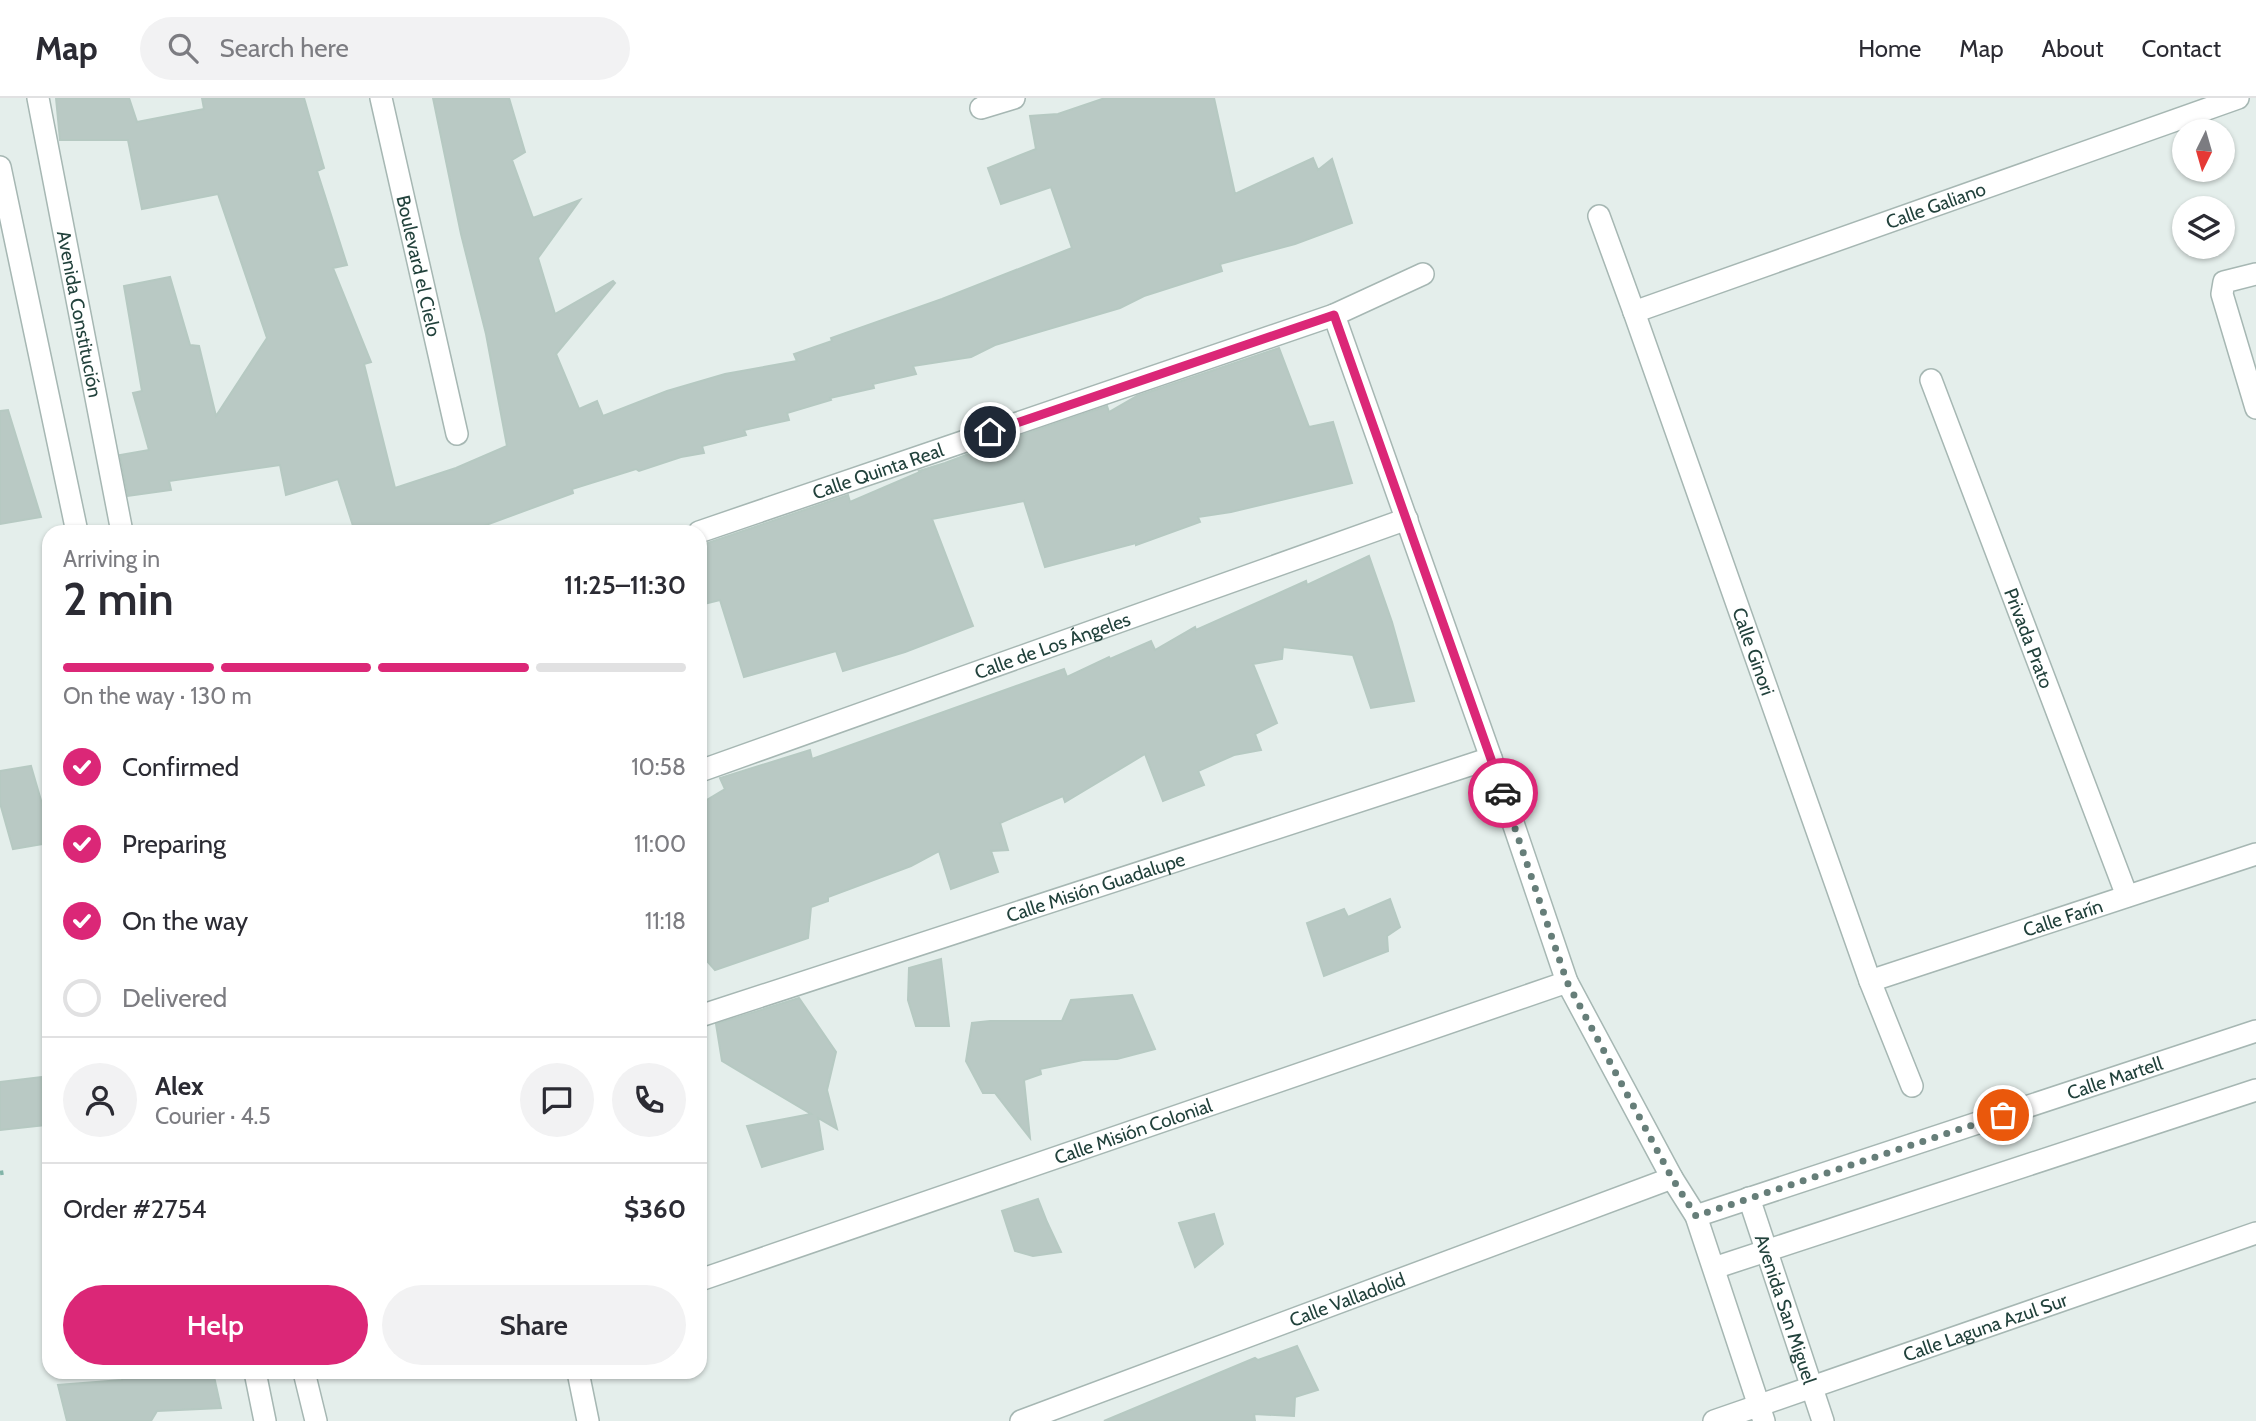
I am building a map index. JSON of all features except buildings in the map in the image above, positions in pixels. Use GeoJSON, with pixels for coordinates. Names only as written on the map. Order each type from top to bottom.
{"type":"FeatureCollection","features":[{"type":"Feature","properties":{"kind":"street","name":"Avenida Constitución"},"geometry":{"type":"LineString","coordinates":[[38,98],[121,525]]}},
{"type":"Feature","properties":{"kind":"street","name":"Boulevard el Cielo"},"geometry":{"type":"LineString","coordinates":[[381,98],[457,434]]}},
{"type":"Feature","properties":{"kind":"street"},"geometry":{"type":"LineString","coordinates":[[981,108],[1014,98]]}},
{"type":"Feature","properties":{"kind":"street","name":"Calle Galiano"},"geometry":{"type":"LineString","coordinates":[[1634,312],[2238,98]]}},
{"type":"Feature","properties":{"kind":"street"},"geometry":{"type":"LineString","coordinates":[[0,167],[76,525]]}},
{"type":"Feature","properties":{"kind":"street","name":"Calle Ginori"},"geometry":{"type":"LineString","coordinates":[[1598,216],[1870,981],[1912,1086]]}},
{"type":"Feature","properties":{"kind":"street","name":"Calle Quinta Real"},"geometry":{"type":"LineString","coordinates":[[707,529],[1334,315],[1423,274]]}},
{"type":"Feature","properties":{"kind":"street"},"geometry":{"type":"LineString","coordinates":[[2256,274],[2224,282],[2222,295],[2256,408]]}},
{"type":"Feature","properties":{"kind":"street"},"geometry":{"type":"LineString","coordinates":[[1334,315],[1491,758],[1567,982],[1672,1178],[1696,1216],[1761,1413]]}},
{"type":"Feature","properties":{"kind":"street","name":"Privada Prato"},"geometry":{"type":"LineString","coordinates":[[1931,380],[2127,897]]}},
{"type":"Feature","properties":{"kind":"street","name":"Calle de Los Ángeles"},"geometry":{"type":"LineString","coordinates":[[707,769],[1407,519]]}},
{"type":"Feature","properties":{"kind":"street","name":"Calle Misión Guadalupe"},"geometry":{"type":"LineString","coordinates":[[707,1014],[1491,758]]}},
{"type":"Feature","properties":{"kind":"street","name":"Calle Farín"},"geometry":{"type":"LineString","coordinates":[[1870,981],[2256,854]]}},
{"type":"Feature","properties":{"kind":"street","name":"Calle Misión Colonial"},"geometry":{"type":"LineString","coordinates":[[707,1278],[1567,982]]}},
{"type":"Feature","properties":{"kind":"street","name":"Calle Martell"},"geometry":{"type":"LineString","coordinates":[[1696,1216],[2256,1031]]}},
{"type":"Feature","properties":{"kind":"street"},"geometry":{"type":"LineString","coordinates":[[1714,1268],[2256,1090]]}},
{"type":"Feature","properties":{"kind":"street","name":"Calle Valladolid"},"geometry":{"type":"LineString","coordinates":[[1021,1421],[1672,1178]]}},
{"type":"Feature","properties":{"kind":"street","name":"Avenida San Miguel"},"geometry":{"type":"LineString","coordinates":[[1749,1198],[1823,1421]]}},
{"type":"Feature","properties":{"kind":"street","name":"Calle Laguna Azul Sur"},"geometry":{"type":"LineString","coordinates":[[1714,1421],[1761,1413],[1812,1387],[2256,1233]]}},
{"type":"Feature","properties":{"kind":"street"},"geometry":{"type":"LineString","coordinates":[[256,1379],[265,1421]]}},
{"type":"Feature","properties":{"kind":"street"},"geometry":{"type":"LineString","coordinates":[[306,1379],[316,1421]]}},
{"type":"Feature","properties":{"kind":"street"},"geometry":{"type":"LineString","coordinates":[[579,1379],[588,1421]]}},
{"type":"Feature","properties":{"kind":"way so far"},"geometry":{"type":"LineString","coordinates":[[1503,793],[1567,982],[1672,1178],[1696,1216],[2003,1115]]}},
{"type":"Feature","properties":{"kind":"route"},"geometry":{"type":"LineString","coordinates":[[990,432],[1334,315],[1503,793]]}}]}
